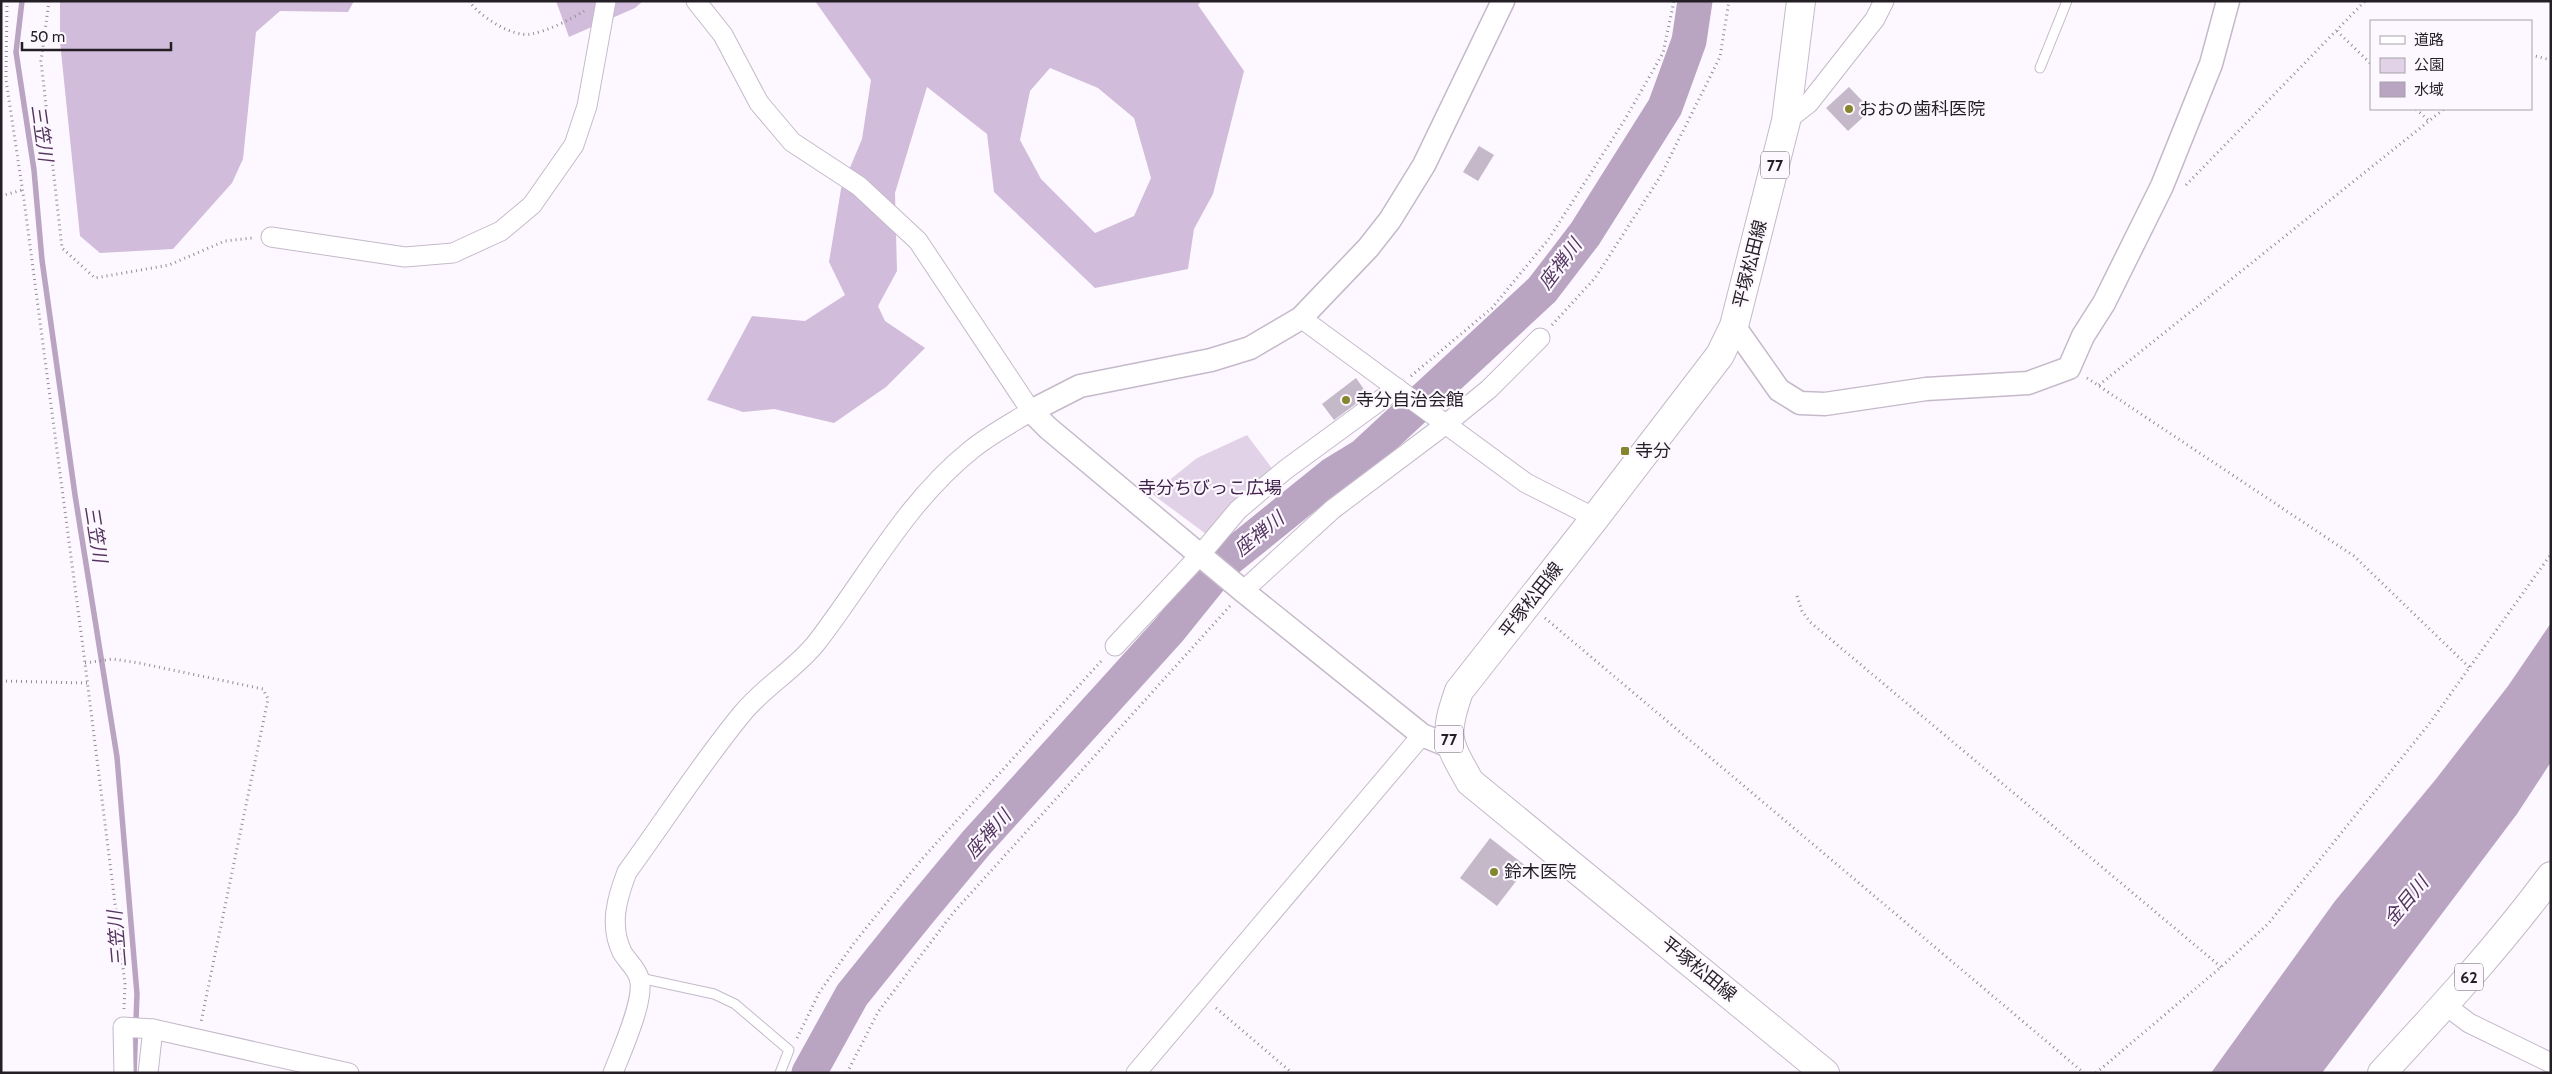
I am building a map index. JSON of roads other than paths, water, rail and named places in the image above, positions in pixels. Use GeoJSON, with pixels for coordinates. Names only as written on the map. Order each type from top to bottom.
{"type":"FeatureCollection","features":[{"type":"Feature","properties":{"kind":"main road","name":"平塚松田線"},"geometry":{"type":"LineString","coordinates":[[1801,1],[1786,121],[1734,326],[1720,355],[1459,691],[1449,719],[1450,746],[1470,782],[1825,1073]]}},
{"type":"Feature","properties":{"kind":"main road","name":"62"},"geometry":{"type":"LineString","coordinates":[[2382,1073],[2445,1005],[2524,912],[2551,876]]}},
{"type":"Feature","properties":{"kind":"street"},"geometry":{"type":"LineString","coordinates":[[696,1],[723,35],[759,103],[792,142],[859,186],[918,241],[1031,411],[1048,428],[1243,591],[1422,735],[1450,746]]}},
{"type":"Feature","properties":{"kind":"street"},"geometry":{"type":"LineString","coordinates":[[613,1073],[636,1014],[640,978],[622,952],[614,924],[617,898],[627,872],[741,715],[764,689],[794,666],[817,643],[875,557],[924,496],[971,449],[1031,411],[1080,386],[1211,360],[1250,348],[1301,318],[1368,248],[1390,220],[1424,165],[1503,1]]}},
{"type":"Feature","properties":{"kind":"street"},"geometry":{"type":"LineString","coordinates":[[1786,121],[1809,103],[1875,18],[1884,1]]}},
{"type":"Feature","properties":{"kind":"street"},"geometry":{"type":"LineString","coordinates":[[1734,326],[1779,390],[1800,403],[1825,404],[1926,389],[2028,383],[2069,368],[2162,186],[2211,64],[2228,1]]}},
{"type":"Feature","properties":{"kind":"street"},"geometry":{"type":"LineString","coordinates":[[271,237],[405,257],[453,253],[501,231],[532,205],[574,145],[587,106],[599,4]]}},
{"type":"Feature","properties":{"kind":"street"},"geometry":{"type":"LineString","coordinates":[[1301,318],[1526,483],[1595,518]]}},
{"type":"Feature","properties":{"kind":"street"},"geometry":{"type":"LineString","coordinates":[[1243,591],[1333,509],[1489,389],[1540,338]]}},
{"type":"Feature","properties":{"kind":"street"},"geometry":{"type":"LineString","coordinates":[[1115,646],[1201,554],[1238,510],[1285,470],[1397,388]]}},
{"type":"Feature","properties":{"kind":"street"},"geometry":{"type":"LineString","coordinates":[[1136,1073],[1422,735]]}},
{"type":"Feature","properties":{"kind":"street"},"geometry":{"type":"LineString","coordinates":[[2445,1005],[2469,1023],[2551,1063]]}},
{"type":"Feature","properties":{"kind":"street"},"geometry":{"type":"LineString","coordinates":[[124,1073],[123,1027],[153,1029],[349,1073]]}},
{"type":"Feature","properties":{"kind":"street"},"geometry":{"type":"LineString","coordinates":[[148,1073],[153,1029]]}},
{"type":"Feature","properties":{"kind":"lane"},"geometry":{"type":"LineString","coordinates":[[2040,68],[2067,1]]}},
{"type":"Feature","properties":{"kind":"lane"},"geometry":{"type":"LineString","coordinates":[[640,978],[714,994],[734,1004],[789,1050],[780,1073]]}},
{"type":"Feature","properties":{"kind":"water","name":"金目川"},"geometry":{"type":"Polygon","coordinates":[[[2551,623],[2551,762],[2517,814],[2322,1073],[2211,1073],[2335,901],[2436,779],[2508,686],[2551,623]]]}},
{"type":"Feature","properties":{"kind":"waterway","name":"三笠川"},"geometry":{"type":"LineString","coordinates":[[22,1],[16,52],[34,170],[42,260],[75,495],[117,757],[137,994],[134,1073]]}},
{"type":"Feature","properties":{"kind":"waterway","name":"座禅川"},"geometry":{"type":"LineString","coordinates":[[809,1073],[852,995],[918,913],[977,842],[1169,630],[1223,563],[1332,475],[1363,456],[1542,290],[1585,234],[1665,107],[1689,41],[1695,1]]}},
{"type":"Feature","properties":{"kind":"place","name":"おおの歯科医院"},"geometry":{"type":"Point","coordinates":[1849,109]}},
{"type":"Feature","properties":{"kind":"place","name":"寺分自治会館"},"geometry":{"type":"Point","coordinates":[1346,400]}},
{"type":"Feature","properties":{"kind":"place","name":"寺分"},"geometry":{"type":"Point","coordinates":[1625,451]}},
{"type":"Feature","properties":{"kind":"place","name":"鈴木医院"},"geometry":{"type":"Point","coordinates":[1494,872]}},
{"type":"Feature","properties":{"kind":"park label","name":"寺分ちびっこ広場"},"geometry":{"type":"Point","coordinates":[1210,488]}}]}
